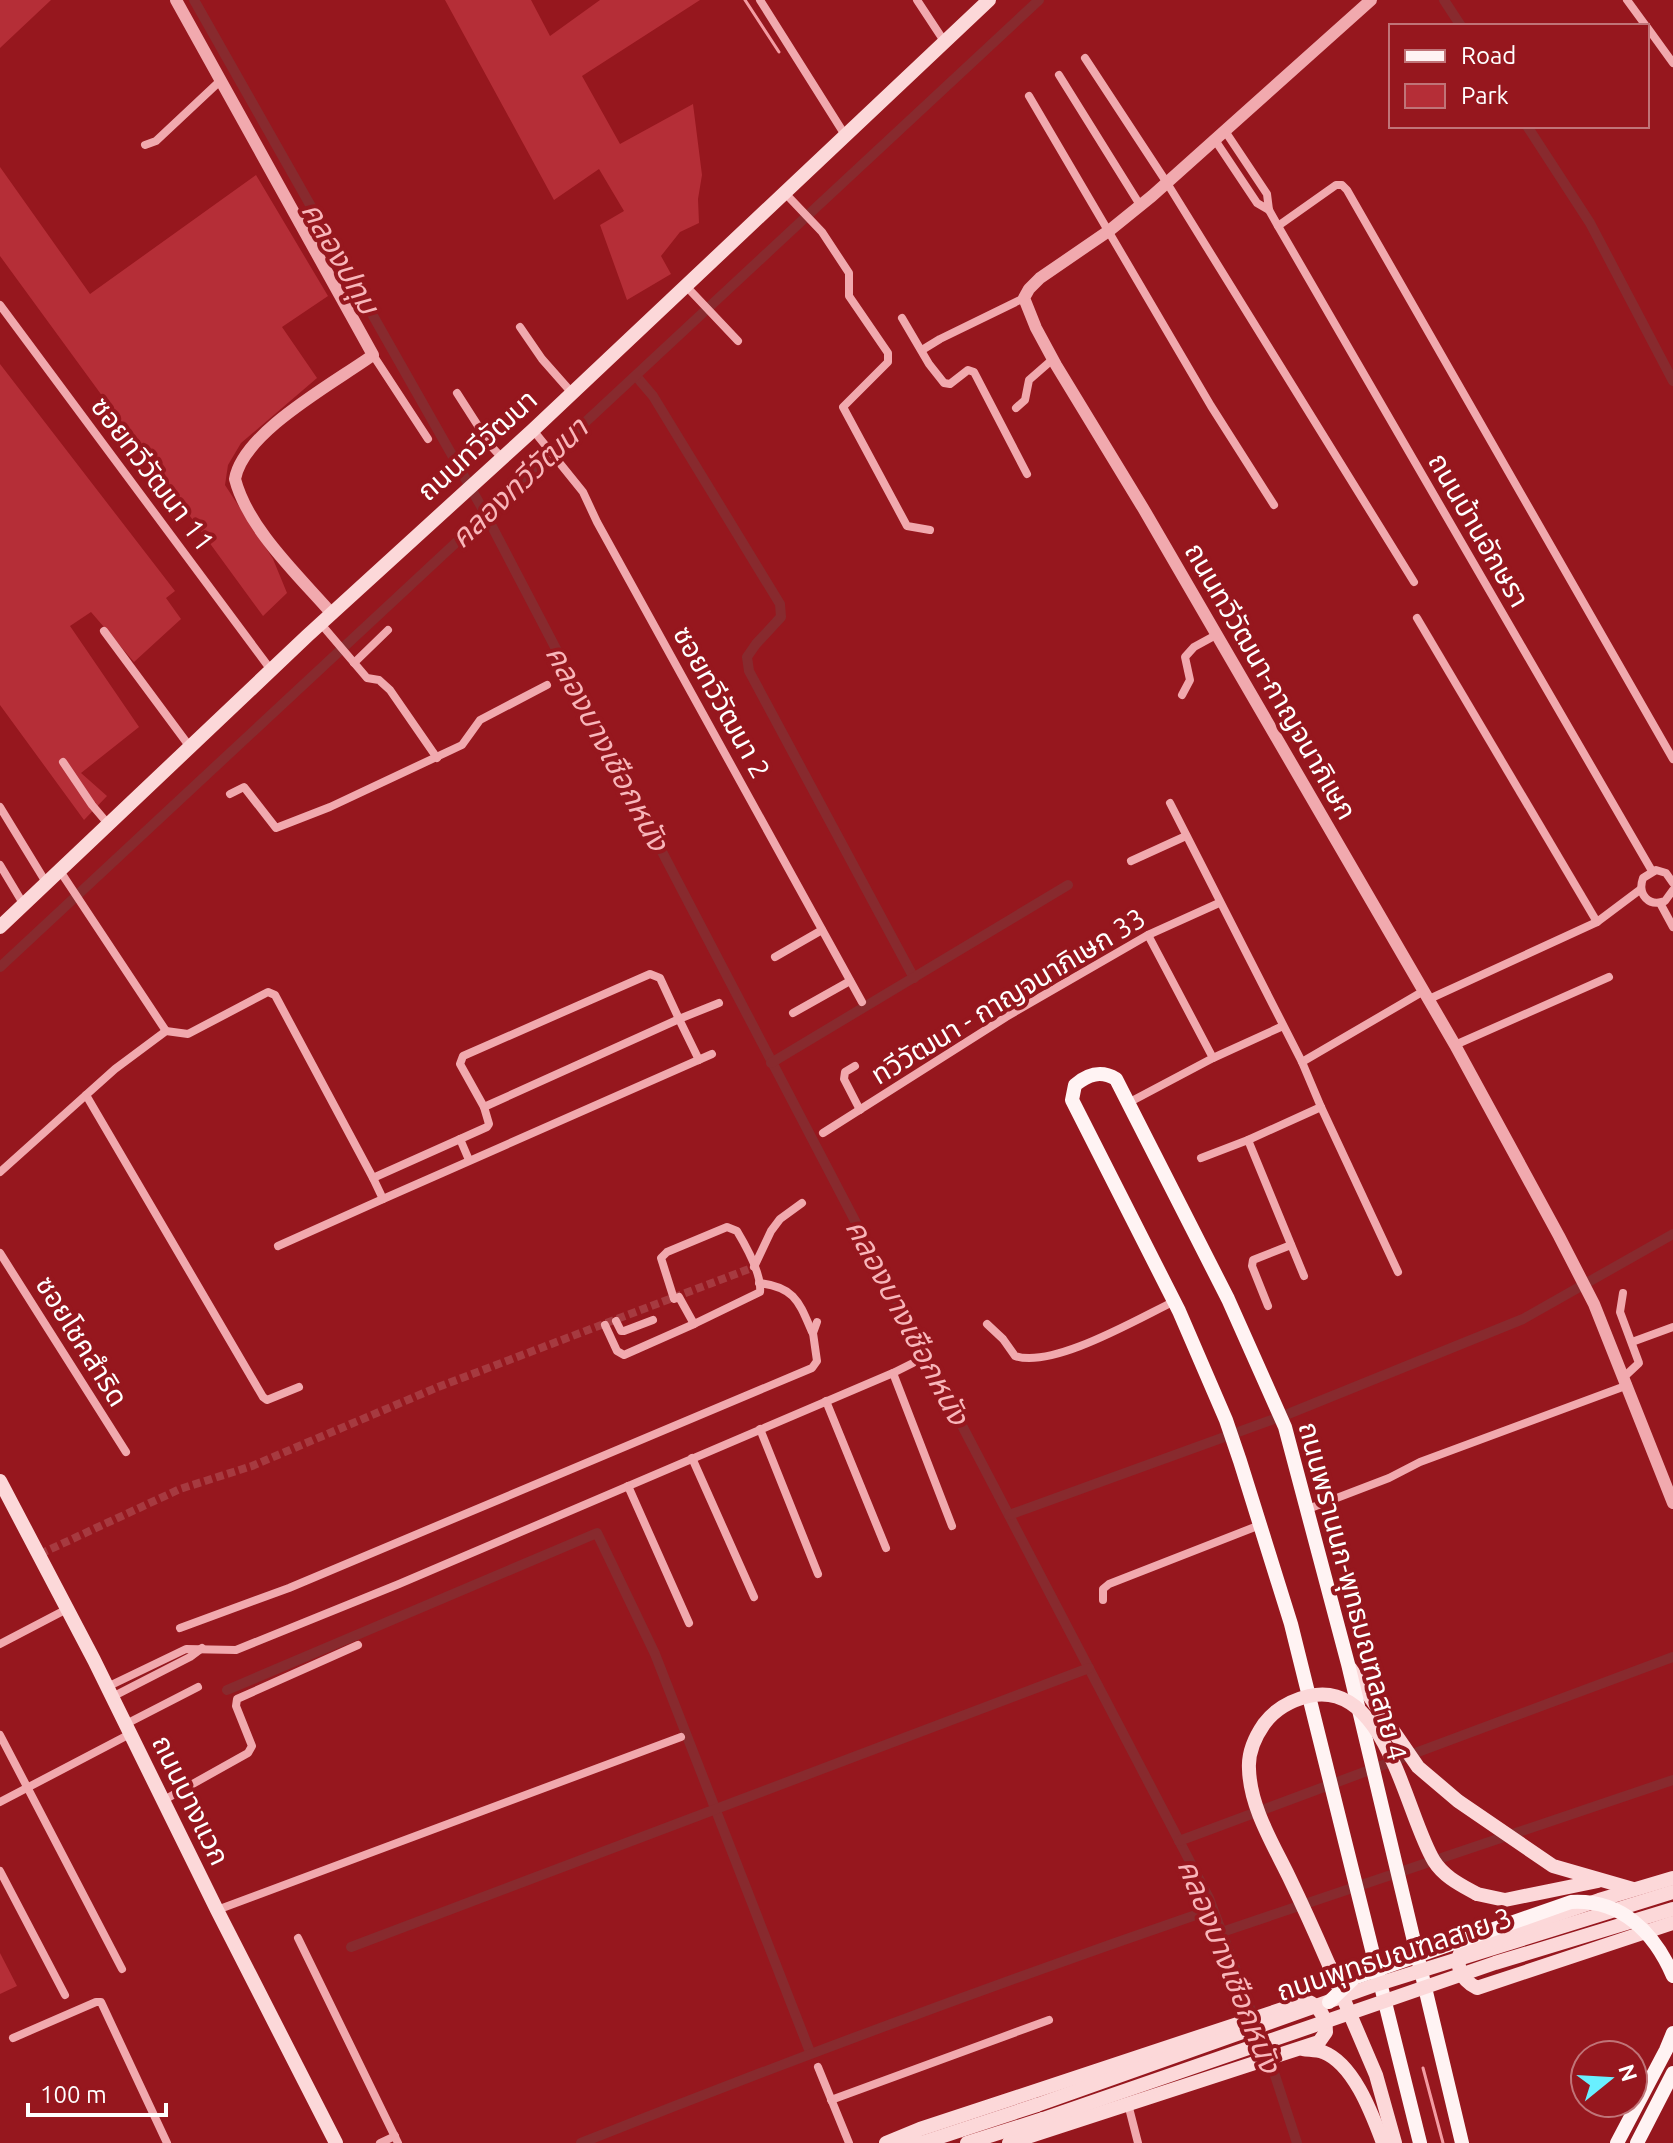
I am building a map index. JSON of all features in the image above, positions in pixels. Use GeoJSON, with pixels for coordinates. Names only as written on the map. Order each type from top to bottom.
{"type":"FeatureCollection","features":[{"type":"Feature","properties":{"kind":"main road","name":"ถนนทวีวัฒนา"},"geometry":{"type":"LineString","coordinates":[[0,927],[271,670],[327,624],[462,494],[690,290],[784,192],[989,0]]}},
{"type":"Feature","properties":{"kind":"main road","name":"ถนนพรานนก-พุทธมณฑลสาย 4"},"geometry":{"type":"LineString","coordinates":[[1175,1301],[1072,1100],[1075,1085],[1089,1076],[1104,1074],[1116,1079],[1228,1299],[1290,1441],[1348,1664],[1462,2143]]}},
{"type":"Feature","properties":{"kind":"main road"},"geometry":{"type":"LineString","coordinates":[[1175,1301],[1226,1420],[1291,1624],[1420,2143]]}},
{"type":"Feature","properties":{"kind":"main road","name":"ถนนบางแวก"},"geometry":{"type":"LineString","coordinates":[[0,1481],[25,1523],[336,2143]]}},
{"type":"Feature","properties":{"kind":"main road"},"geometry":{"type":"LineString","coordinates":[[1348,1664],[1418,1767],[1458,1801],[1553,1866],[1635,1889]]}},
{"type":"Feature","properties":{"kind":"main road"},"geometry":{"type":"LineString","coordinates":[[1395,2143],[1376,2075],[1260,1816],[1249,1770],[1256,1737],[1265,1722],[1280,1708],[1297,1699],[1317,1694],[1331,1696],[1363,1711],[1388,1751],[1425,1846],[1449,1877],[1477,1894],[1505,1900],[1601,1881]]}},
{"type":"Feature","properties":{"kind":"main road"},"geometry":{"type":"LineString","coordinates":[[1673,1878],[1463,1947],[1458,1956],[1462,1976],[1477,1988],[1673,1923]]}},
{"type":"Feature","properties":{"kind":"main road","name":"ถนนพุทธมณฑลสาย 3"},"geometry":{"type":"LineString","coordinates":[[967,2143],[1329,2002],[1673,1892]]}},
{"type":"Feature","properties":{"kind":"main road"},"geometry":{"type":"LineString","coordinates":[[1329,2002],[1354,1978],[1571,1902],[1592,1900],[1637,1924],[1656,1943],[1673,1976]]}},
{"type":"Feature","properties":{"kind":"main road","name":"ถนนพุทธมณฑลสาย 3"},"geometry":{"type":"LineString","coordinates":[[905,2143],[925,2142],[1040,2112],[1495,1963],[1673,1909]]}},
{"type":"Feature","properties":{"kind":"main road"},"geometry":{"type":"LineString","coordinates":[[886,2143],[1307,2001],[1319,2008],[1326,2032],[1319,2042],[1009,2143]]}},
{"type":"Feature","properties":{"kind":"main road"},"geometry":{"type":"LineString","coordinates":[[1617,2143],[1673,2033]]}},
{"type":"Feature","properties":{"kind":"main road"},"geometry":{"type":"LineString","coordinates":[[1294,2050],[1324,2053],[1342,2066],[1369,2105],[1383,2143]]}},
{"type":"Feature","properties":{"kind":"main road"},"geometry":{"type":"LineString","coordinates":[[1637,2143],[1673,2073]]}},
{"type":"Feature","properties":{"kind":"street"},"geometry":{"type":"LineString","coordinates":[[176,0],[373,355],[428,439]]}},
{"type":"Feature","properties":{"kind":"street"},"geometry":{"type":"LineString","coordinates":[[760,0],[845,135]]}},
{"type":"Feature","properties":{"kind":"street"},"geometry":{"type":"LineString","coordinates":[[917,0],[944,41]]}},
{"type":"Feature","properties":{"kind":"street"},"geometry":{"type":"LineString","coordinates":[[922,350],[1024,298],[1040,278],[1110,230],[1167,183],[1371,0]]}},
{"type":"Feature","properties":{"kind":"street"},"geometry":{"type":"LineString","coordinates":[[1627,0],[1645,24]]}},
{"type":"Feature","properties":{"kind":"street"},"geometry":{"type":"LineString","coordinates":[[1649,30],[1673,63]]}},
{"type":"Feature","properties":{"kind":"street"},"geometry":{"type":"LineString","coordinates":[[1085,58],[1167,183],[1414,582]]}},
{"type":"Feature","properties":{"kind":"street"},"geometry":{"type":"LineString","coordinates":[[1059,75],[1140,205]]}},
{"type":"Feature","properties":{"kind":"street"},"geometry":{"type":"LineString","coordinates":[[145,145],[156,141],[220,81]]}},
{"type":"Feature","properties":{"kind":"street"},"geometry":{"type":"LineString","coordinates":[[1029,96],[1211,406],[1274,505]]}},
{"type":"Feature","properties":{"kind":"street","name":"ถนนบ้านอักษรา"},"geometry":{"type":"LineString","coordinates":[[1220,136],[1267,194],[1269,210],[1278,226],[1652,871]]}},
{"type":"Feature","properties":{"kind":"street"},"geometry":{"type":"LineString","coordinates":[[1278,226],[1336,185],[1342,185],[1347,190],[1673,759]]}},
{"type":"Feature","properties":{"kind":"street"},"geometry":{"type":"LineString","coordinates":[[784,192],[822,232],[849,273],[849,296],[890,358],[843,407],[907,526],[930,530]]}},
{"type":"Feature","properties":{"kind":"street"},"geometry":{"type":"LineString","coordinates":[[690,290],[738,341]]}},
{"type":"Feature","properties":{"kind":"street","name":"ถนนทวีวัฒนา-กาญจนาภิเษก"},"geometry":{"type":"LineString","coordinates":[[1024,298],[1053,359],[1455,1045],[1580,1274],[1673,1503]]}},
{"type":"Feature","properties":{"kind":"street","name":"ซอยทวีวัฒนา 11"},"geometry":{"type":"LineString","coordinates":[[0,305],[271,670]]}},
{"type":"Feature","properties":{"kind":"street"},"geometry":{"type":"LineString","coordinates":[[902,318],[944,383],[950,384],[968,370],[974,372],[1027,474]]}},
{"type":"Feature","properties":{"kind":"street"},"geometry":{"type":"LineString","coordinates":[[520,327],[542,359],[572,393]]}},
{"type":"Feature","properties":{"kind":"street"},"geometry":{"type":"LineString","coordinates":[[373,355],[270,427],[242,456],[235,479],[249,511],[354,663],[367,678],[379,680],[390,690],[437,758]]}},
{"type":"Feature","properties":{"kind":"street"},"geometry":{"type":"LineString","coordinates":[[1016,408],[1025,400],[1029,380],[1053,359]]}},
{"type":"Feature","properties":{"kind":"street"},"geometry":{"type":"LineString","coordinates":[[457,393],[502,458]]}},
{"type":"Feature","properties":{"kind":"street","name":"ซอยทวีวัฒนา 2"},"geometry":{"type":"LineString","coordinates":[[533,430],[583,492],[862,1002]]}},
{"type":"Feature","properties":{"kind":"street"},"geometry":{"type":"LineString","coordinates":[[1417,618],[1597,922]]}},
{"type":"Feature","properties":{"kind":"street"},"geometry":{"type":"LineString","coordinates":[[354,663],[388,630]]}},
{"type":"Feature","properties":{"kind":"street"},"geometry":{"type":"LineString","coordinates":[[104,631],[190,747]]}},
{"type":"Feature","properties":{"kind":"street"},"geometry":{"type":"LineString","coordinates":[[1182,695],[1190,680],[1185,657],[1194,647],[1216,635]]}},
{"type":"Feature","properties":{"kind":"street"},"geometry":{"type":"LineString","coordinates":[[230,794],[244,787],[276,828],[462,745],[480,720],[547,685]]}},
{"type":"Feature","properties":{"kind":"street"},"geometry":{"type":"LineString","coordinates":[[63,762],[109,825]]}},
{"type":"Feature","properties":{"kind":"street"},"geometry":{"type":"LineString","coordinates":[[1170,803],[1302,1062],[1398,1272]]}},
{"type":"Feature","properties":{"kind":"street"},"geometry":{"type":"LineString","coordinates":[[0,807],[47,884]]}},
{"type":"Feature","properties":{"kind":"street"},"geometry":{"type":"LineString","coordinates":[[1131,861],[1186,836]]}},
{"type":"Feature","properties":{"kind":"street"},"geometry":{"type":"LineString","coordinates":[[0,865],[24,905]]}},
{"type":"Feature","properties":{"kind":"street"},"geometry":{"type":"LineString","coordinates":[[60,871],[166,1031]]}},
{"type":"Feature","properties":{"kind":"street"},"geometry":{"type":"LineString","coordinates":[[1302,1062],[1425,996],[1597,922],[1641,889],[1643,878],[1652,871],[1669,871],[1673,883]]}},
{"type":"Feature","properties":{"kind":"street"},"geometry":{"type":"LineString","coordinates":[[1641,889],[1650,902],[1660,903],[1669,898],[1673,890]]}},
{"type":"Feature","properties":{"kind":"street","name":"ทวีวัฒนา - กาญจนาภิเษก 33"},"geometry":{"type":"LineString","coordinates":[[823,1133],[1006,1017],[1148,935],[1219,903]]}},
{"type":"Feature","properties":{"kind":"street"},"geometry":{"type":"LineString","coordinates":[[1660,903],[1673,927]]}},
{"type":"Feature","properties":{"kind":"street"},"geometry":{"type":"LineString","coordinates":[[775,957],[822,930]]}},
{"type":"Feature","properties":{"kind":"street"},"geometry":{"type":"LineString","coordinates":[[1148,935],[1213,1058]]}},
{"type":"Feature","properties":{"kind":"street"},"geometry":{"type":"LineString","coordinates":[[373,1178],[487,1127],[489,1124],[484,1107],[460,1064],[463,1056],[650,974],[660,978],[699,1060]]}},
{"type":"Feature","properties":{"kind":"street"},"geometry":{"type":"LineString","coordinates":[[1455,1045],[1609,977]]}},
{"type":"Feature","properties":{"kind":"street"},"geometry":{"type":"LineString","coordinates":[[793,1013],[850,981]]}},
{"type":"Feature","properties":{"kind":"street"},"geometry":{"type":"LineString","coordinates":[[0,1172],[115,1069],[166,1031],[188,1034],[268,992],[275,995],[383,1199]]}},
{"type":"Feature","properties":{"kind":"street"},"geometry":{"type":"LineString","coordinates":[[484,1107],[719,1003]]}},
{"type":"Feature","properties":{"kind":"street"},"geometry":{"type":"LineString","coordinates":[[1128,1103],[1213,1058],[1283,1026]]}},
{"type":"Feature","properties":{"kind":"street"},"geometry":{"type":"LineString","coordinates":[[278,1246],[712,1054]]}},
{"type":"Feature","properties":{"kind":"street"},"geometry":{"type":"LineString","coordinates":[[855,1066],[845,1072],[844,1079],[860,1110]]}},
{"type":"Feature","properties":{"kind":"street"},"geometry":{"type":"LineString","coordinates":[[86,1095],[256,1387],[267,1400],[299,1387]]}},
{"type":"Feature","properties":{"kind":"street"},"geometry":{"type":"LineString","coordinates":[[1201,1158],[1321,1107]]}},
{"type":"Feature","properties":{"kind":"street"},"geometry":{"type":"LineString","coordinates":[[460,1139],[469,1160]]}},
{"type":"Feature","properties":{"kind":"street"},"geometry":{"type":"LineString","coordinates":[[1248,1140],[1304,1276]]}},
{"type":"Feature","properties":{"kind":"street"},"geometry":{"type":"LineString","coordinates":[[754,1267],[780,1219],[802,1203]]}},
{"type":"Feature","properties":{"kind":"street"},"geometry":{"type":"LineString","coordinates":[[605,1325],[613,1346],[624,1355],[694,1324],[757,1295],[760,1292],[754,1267],[737,1231],[727,1227],[667,1252],[661,1258],[676,1298],[694,1324]]}},
{"type":"Feature","properties":{"kind":"street"},"geometry":{"type":"LineString","coordinates":[[1268,1306],[1252,1266],[1253,1260],[1291,1245]]}},
{"type":"Feature","properties":{"kind":"street","name":"ซอยโชคสำริด"},"geometry":{"type":"LineString","coordinates":[[0,1253],[126,1452]]}},
{"type":"Feature","properties":{"kind":"street"},"geometry":{"type":"LineString","coordinates":[[180,1628],[289,1588],[812,1368],[817,1361],[813,1333],[798,1299],[779,1285],[759,1283]]}},
{"type":"Feature","properties":{"kind":"street"},"geometry":{"type":"LineString","coordinates":[[1308,1509],[1626,1381],[1639,1363],[1620,1312],[1623,1293]]}},
{"type":"Feature","properties":{"kind":"street"},"geometry":{"type":"LineString","coordinates":[[987,1324],[1015,1356],[1026,1358],[1065,1353],[1175,1301]]}},
{"type":"Feature","properties":{"kind":"street"},"geometry":{"type":"LineString","coordinates":[[616,1321],[624,1331],[653,1320]]}},
{"type":"Feature","properties":{"kind":"street"},"geometry":{"type":"LineString","coordinates":[[813,1333],[817,1322]]}},
{"type":"Feature","properties":{"kind":"street"},"geometry":{"type":"LineString","coordinates":[[1632,1342],[1673,1327]]}},
{"type":"Feature","properties":{"kind":"street"},"geometry":{"type":"LineString","coordinates":[[109,1692],[186,1649],[236,1650],[399,1584],[913,1363]]}},
{"type":"Feature","properties":{"kind":"street"},"geometry":{"type":"LineString","coordinates":[[893,1373],[952,1526]]}},
{"type":"Feature","properties":{"kind":"street"},"geometry":{"type":"LineString","coordinates":[[826,1401],[886,1548]]}},
{"type":"Feature","properties":{"kind":"street"},"geometry":{"type":"LineString","coordinates":[[760,1429],[818,1574]]}},
{"type":"Feature","properties":{"kind":"street"},"geometry":{"type":"LineString","coordinates":[[692,1458],[754,1597]]}},
{"type":"Feature","properties":{"kind":"street"},"geometry":{"type":"LineString","coordinates":[[628,1486],[689,1623]]}},
{"type":"Feature","properties":{"kind":"street"},"geometry":{"type":"LineString","coordinates":[[1103,1600],[1103,1589],[1109,1584],[1260,1525]]}},
{"type":"Feature","properties":{"kind":"street"},"geometry":{"type":"LineString","coordinates":[[0,1644],[67,1609]]}},
{"type":"Feature","properties":{"kind":"street"},"geometry":{"type":"LineString","coordinates":[[164,1800],[248,1753],[252,1746],[236,1706],[237,1699],[358,1645]]}},
{"type":"Feature","properties":{"kind":"street"},"geometry":{"type":"LineString","coordinates":[[0,1802],[198,1687]]}},
{"type":"Feature","properties":{"kind":"street"},"geometry":{"type":"LineString","coordinates":[[0,1735],[122,1969]]}},
{"type":"Feature","properties":{"kind":"street"},"geometry":{"type":"LineString","coordinates":[[217,1910],[681,1737]]}},
{"type":"Feature","properties":{"kind":"street"},"geometry":{"type":"LineString","coordinates":[[0,1871],[65,1995]]}},
{"type":"Feature","properties":{"kind":"street"},"geometry":{"type":"LineString","coordinates":[[298,1938],[397,2140],[380,2143]]}},
{"type":"Feature","properties":{"kind":"street"},"geometry":{"type":"LineString","coordinates":[[13,2038],[101,2002],[167,2143]]}},
{"type":"Feature","properties":{"kind":"street"},"geometry":{"type":"LineString","coordinates":[[831,2100],[1049,2020]]}},
{"type":"Feature","properties":{"kind":"street"},"geometry":{"type":"LineString","coordinates":[[818,2067],[849,2143]]}},
{"type":"Feature","properties":{"kind":"street"},"geometry":{"type":"LineString","coordinates":[[1128,2104],[1138,2143]]}},
{"type":"Feature","properties":{"kind":"green space"},"geometry":{"type":"Polygon","coordinates":[[[0,0],[51,0],[0,48],[0,0]]]}},
{"type":"Feature","properties":{"kind":"green space"},"geometry":{"type":"Polygon","coordinates":[[[445,0],[531,0],[550,36],[600,0],[700,0],[582,76],[620,144],[693,104],[702,175],[698,199],[699,223],[680,232],[661,256],[671,274],[627,300],[600,225],[624,211],[599,169],[554,200],[445,0]]]}},
{"type":"Feature","properties":{"kind":"green space"},"geometry":{"type":"Polygon","coordinates":[[[0,167],[90,294],[256,175],[328,296],[282,327],[317,378],[241,443],[228,465],[225,485],[273,559],[287,593],[263,616],[0,256],[0,167]]]}},
{"type":"Feature","properties":{"kind":"green space"},"geometry":{"type":"Polygon","coordinates":[[[0,364],[175,591],[166,598],[181,619],[134,662],[91,612],[70,626],[139,727],[81,773],[107,796],[84,820],[0,705],[0,364]]]}},
{"type":"Feature","properties":{"kind":"green space"},"geometry":{"type":"Polygon","coordinates":[[[0,1953],[17,1986],[0,1994],[0,1953]]]}},
{"type":"Feature","properties":{"kind":"waterway","name":"คลองบางเชือกหนัง"},"geometry":{"type":"LineString","coordinates":[[194,0],[486,515],[1209,1898],[1256,2024]]}},
{"type":"Feature","properties":{"kind":"waterway"},"geometry":{"type":"LineString","coordinates":[[745,0],[779,52]]}},
{"type":"Feature","properties":{"kind":"waterway","name":"คลองทวีวัฒนา"},"geometry":{"type":"LineString","coordinates":[[0,967],[1039,0]]}},
{"type":"Feature","properties":{"kind":"waterway"},"geometry":{"type":"LineString","coordinates":[[1444,0],[1460,24]]}},
{"type":"Feature","properties":{"kind":"waterway"},"geometry":{"type":"LineString","coordinates":[[1528,128],[1590,223],[1673,381]]}},
{"type":"Feature","properties":{"kind":"waterway"},"geometry":{"type":"LineString","coordinates":[[636,376],[653,396],[780,604],[781,617],[747,657],[749,671],[914,978]]}},
{"type":"Feature","properties":{"kind":"waterway"},"geometry":{"type":"LineString","coordinates":[[771,1063],[1068,885]]}},
{"type":"Feature","properties":{"kind":"waterway"},"geometry":{"type":"LineString","coordinates":[[1009,1515],[1288,1414],[1523,1319],[1673,1234]]}},
{"type":"Feature","properties":{"kind":"waterway"},"geometry":{"type":"LineString","coordinates":[[227,1690],[597,1533],[655,1654],[810,2052]]}},
{"type":"Feature","properties":{"kind":"waterway"},"geometry":{"type":"LineString","coordinates":[[1179,1841],[1673,1657]]}},
{"type":"Feature","properties":{"kind":"waterway"},"geometry":{"type":"LineString","coordinates":[[351,1947],[1089,1668]]}},
{"type":"Feature","properties":{"kind":"waterway"},"geometry":{"type":"LineString","coordinates":[[1222,1932],[1673,1780]]}},
{"type":"Feature","properties":{"kind":"waterway"},"geometry":{"type":"LineString","coordinates":[[581,2143],[896,2022],[1213,1909]]}},
{"type":"Feature","properties":{"kind":"waterway","name":"คลองบางเชือกหนัง"},"geometry":{"type":"LineString","coordinates":[[1268,2054],[1297,2143]]}},
{"type":"Feature","properties":{"kind":"waterway"},"geometry":{"type":"LineString","coordinates":[[1423,2068],[1443,2143]]}},
{"type":"Feature","properties":{"kind":"tunnel"},"geometry":{"type":"LineString","coordinates":[[40,1554],[180,1489],[252,1466],[438,1387],[754,1267]]}},
{"type":"Feature","properties":{"kind":"water label","name":"คลองปทุม"},"geometry":{"type":"Point","coordinates":[340,258]}}]}
